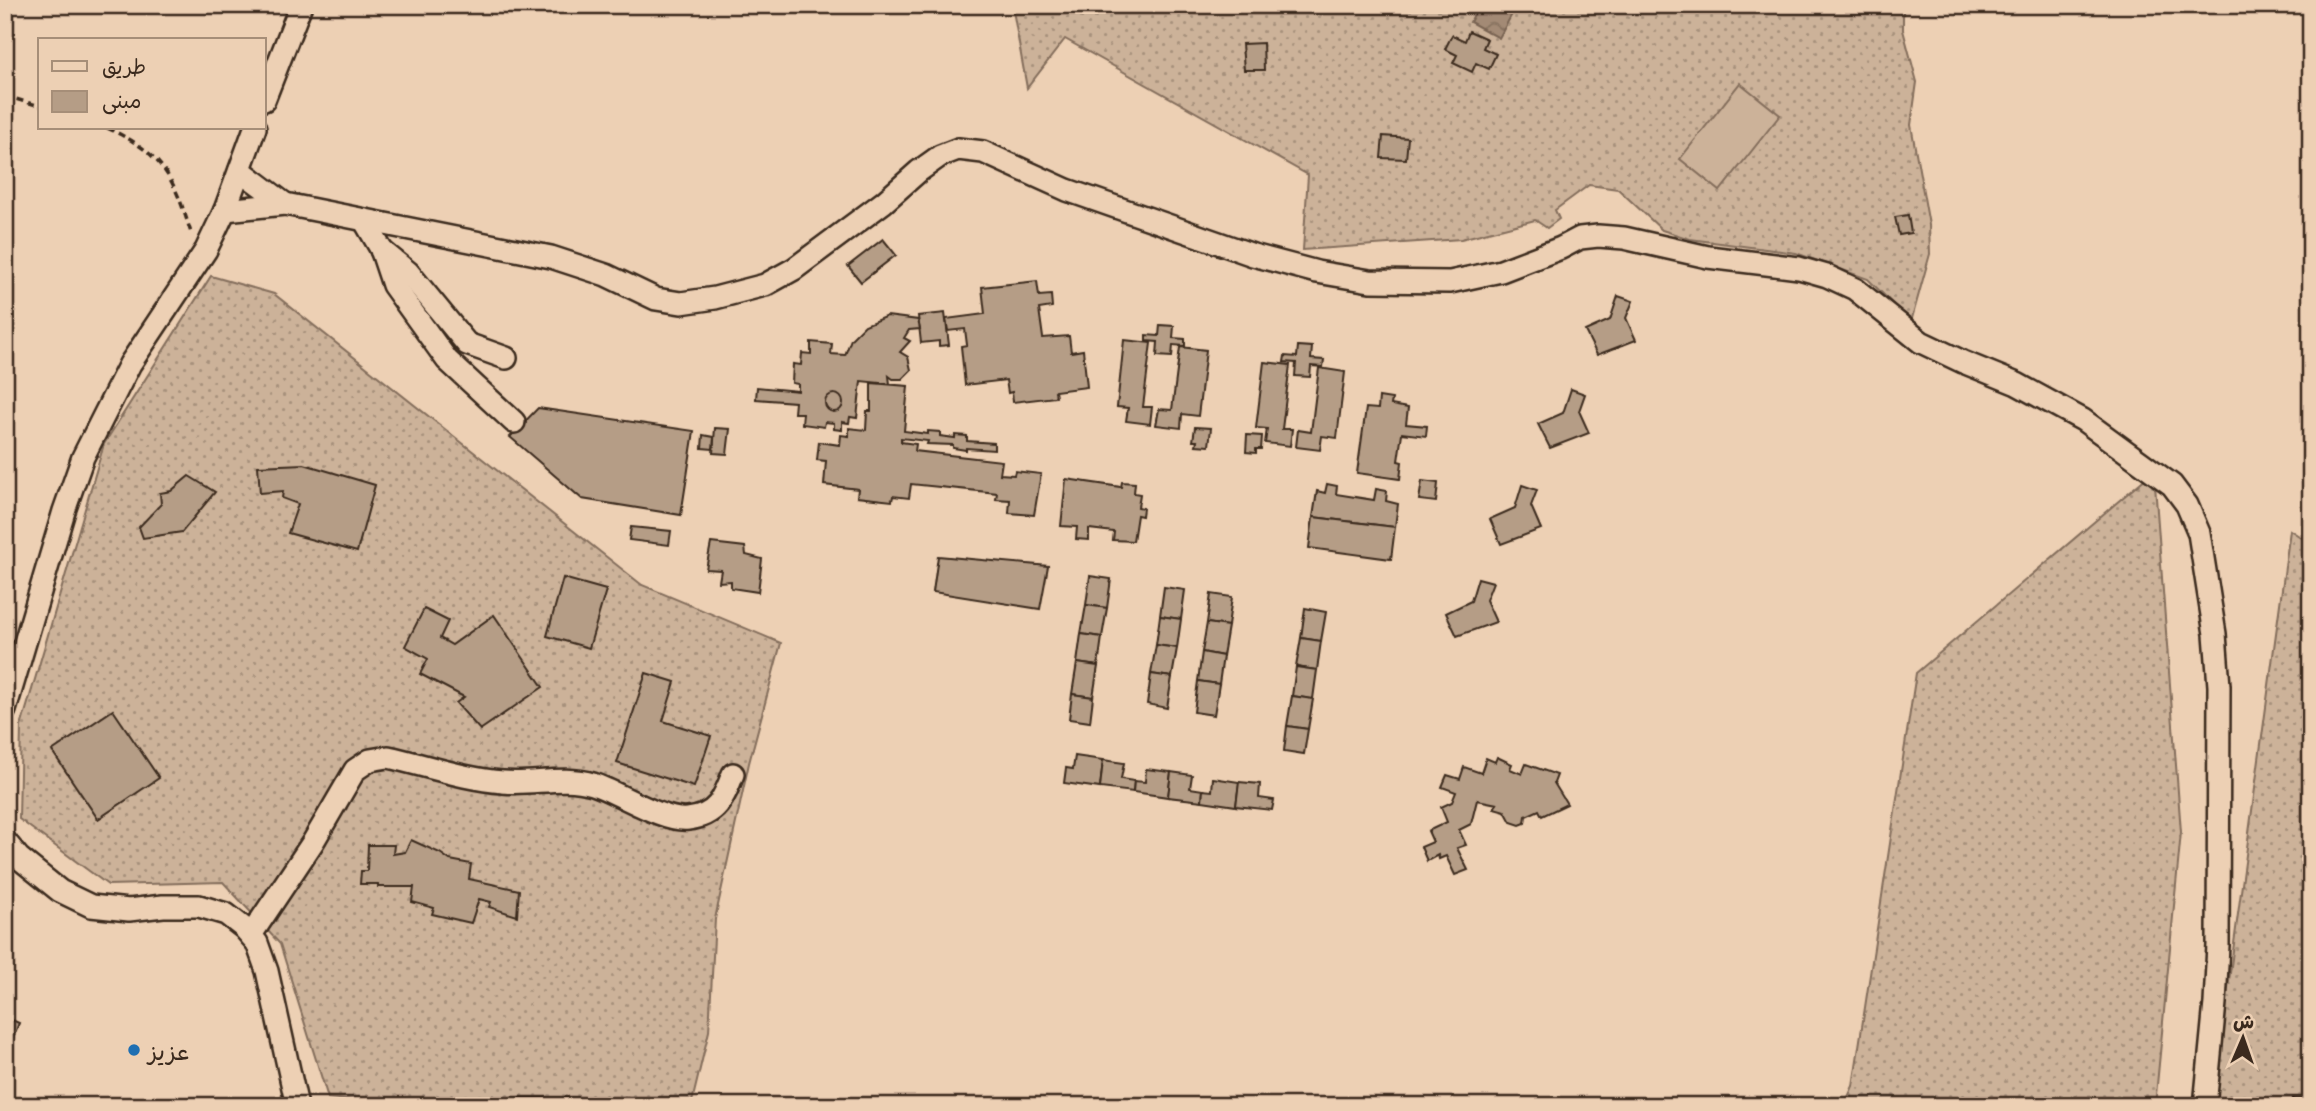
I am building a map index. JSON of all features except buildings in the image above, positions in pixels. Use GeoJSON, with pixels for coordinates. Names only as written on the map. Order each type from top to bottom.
{"type":"FeatureCollection","features":[{"type":"Feature","properties":{"kind":"street"},"geometry":{"type":"LineString","coordinates":[[266,95],[301,5]]}},
{"type":"Feature","properties":{"kind":"street"},"geometry":{"type":"LineString","coordinates":[[5,710],[60,523],[83,457],[130,364],[200,259],[225,210],[254,130]]}},
{"type":"Feature","properties":{"kind":"street"},"geometry":{"type":"LineString","coordinates":[[225,210],[285,204],[551,257],[606,275],[656,299],[681,303],[715,298],[765,285],[794,269],[919,171],[940,156],[958,149],[984,152],[1067,190],[1253,255],[1317,272],[1370,281],[1450,282],[1501,271],[1580,238],[1598,236],[1624,237],[1708,257],[1799,268],[1827,276],[1855,289],[1921,341],[2017,384],[2083,421],[2172,485],[2187,505],[2199,533],[2219,686],[2218,945],[2205,1106]]}},
{"type":"Feature","properties":{"kind":"street"},"geometry":{"type":"LineString","coordinates":[[240,170],[285,204]]}},
{"type":"Feature","properties":{"kind":"street"},"geometry":{"type":"LineString","coordinates":[[364,220],[381,249],[393,285],[447,360],[514,422]]}},
{"type":"Feature","properties":{"kind":"street"},"geometry":{"type":"LineString","coordinates":[[381,249],[408,272],[467,344],[506,358]]}},
{"type":"Feature","properties":{"kind":"street"},"geometry":{"type":"LineString","coordinates":[[447,360],[467,344]]}},
{"type":"Feature","properties":{"kind":"street"},"geometry":{"type":"LineString","coordinates":[[251,935],[313,842],[355,770],[370,760],[388,757],[501,782],[570,780],[594,785],[665,815],[685,820],[701,817],[718,805],[724,799],[733,774]]}},
{"type":"Feature","properties":{"kind":"street"},"geometry":{"type":"LineString","coordinates":[[5,841],[19,858],[60,891],[91,906],[129,910],[199,906],[226,914],[251,935],[257,943],[267,971],[297,1106]]}},
{"type":"Feature","properties":{"kind":"path"},"geometry":{"type":"LineString","coordinates":[[5,96],[38,105]]}},
{"type":"Feature","properties":{"kind":"path"},"geometry":{"type":"LineString","coordinates":[[112,130],[132,139],[156,158],[173,183],[200,259]]}},
{"type":"Feature","properties":{"kind":"shaded area"},"geometry":{"type":"Polygon","coordinates":[[[1012,5],[1903,5],[1903,30],[1917,82],[1911,125],[1929,225],[1930,254],[1911,322],[1868,279],[1796,253],[1690,239],[1662,230],[1618,189],[1589,185],[1555,210],[1559,219],[1547,228],[1535,220],[1461,239],[1303,250],[1308,175],[1065,39],[1027,88],[1012,5]]]}},
{"type":"Feature","properties":{"kind":"shaded area"},"geometry":{"type":"Polygon","coordinates":[[[1740,83],[1780,115],[1720,191],[1680,159],[1740,83]]]}},
{"type":"Feature","properties":{"kind":"shaded area"},"geometry":{"type":"Polygon","coordinates":[[[211,276],[274,294],[642,585],[781,643],[749,763],[715,919],[709,1031],[691,1106],[419,1106],[328,1098],[280,944],[223,882],[108,885],[19,819],[21,727],[104,444],[211,276]]]}},
{"type":"Feature","properties":{"kind":"shaded area"},"geometry":{"type":"Polygon","coordinates":[[[2154,471],[2181,832],[2155,1106],[1844,1106],[1853,1086],[1916,673],[2154,471]]]}},
{"type":"Feature","properties":{"kind":"shaded area"},"geometry":{"type":"Polygon","coordinates":[[[2290,530],[2311,544],[2311,1106],[2212,1106],[2290,530]]]}},
{"type":"Feature","properties":{"kind":"water"},"geometry":{"type":"Polygon","coordinates":[[[1479,5],[1517,5],[1499,38],[1470,22],[1479,5]]]}},
{"type":"Feature","properties":{"kind":"place","name":"عزيز"},"geometry":{"type":"Point","coordinates":[134,1050]}}]}
